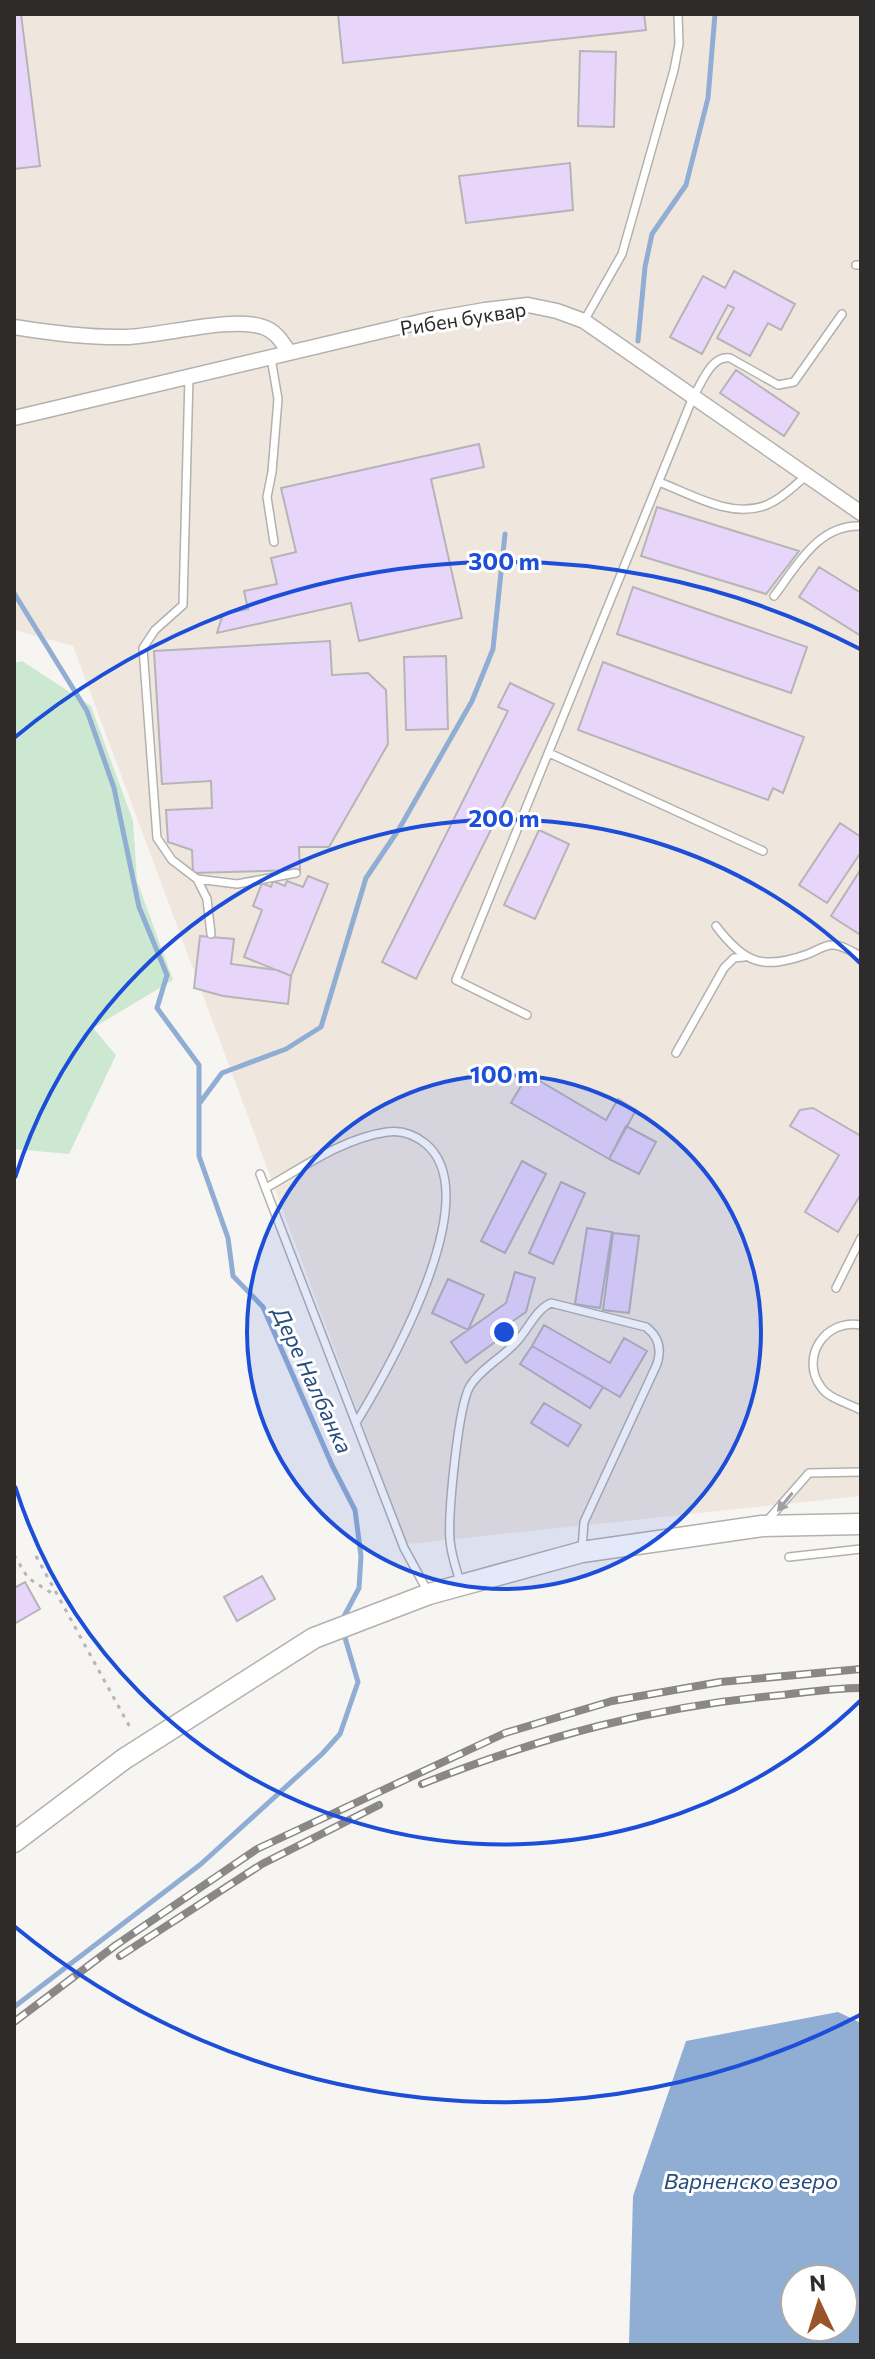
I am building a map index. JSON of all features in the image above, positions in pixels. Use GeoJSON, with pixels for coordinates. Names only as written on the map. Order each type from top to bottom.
{"type":"FeatureCollection","features":[{"type":"Feature","properties":{"kind":"street","name":"Рибен буквар"},"geometry":{"type":"LineString","coordinates":[[14,418],[428,320],[528,305],[584,321],[861,513]]}},
{"type":"Feature","properties":{"kind":"street"},"geometry":{"type":"LineString","coordinates":[[14,327],[61,335],[127,337],[241,324],[264,327],[278,336],[289,352]]}},
{"type":"Feature","properties":{"kind":"street"},"geometry":{"type":"LineString","coordinates":[[14,1842],[141,1748],[314,1638],[429,1594],[582,1552],[762,1526],[861,1524]]}},
{"type":"Feature","properties":{"kind":"lane"},"geometry":{"type":"LineString","coordinates":[[584,321],[622,254],[674,70],[679,44],[678,14]]}},
{"type":"Feature","properties":{"kind":"lane"},"geometry":{"type":"LineString","coordinates":[[527,1015],[456,980],[693,397],[715,360],[722,357],[730,358],[778,385],[794,382],[842,314]]}},
{"type":"Feature","properties":{"kind":"lane"},"geometry":{"type":"LineString","coordinates":[[271,358],[278,399],[267,497],[274,542]]}},
{"type":"Feature","properties":{"kind":"lane"},"geometry":{"type":"LineString","coordinates":[[189,377],[183,605],[155,630],[143,648],[157,838],[172,860],[197,879],[207,899],[211,934]]}},
{"type":"Feature","properties":{"kind":"lane"},"geometry":{"type":"LineString","coordinates":[[659,482],[726,508],[747,510],[765,506],[806,476]]}},
{"type":"Feature","properties":{"kind":"lane"},"geometry":{"type":"LineString","coordinates":[[774,596],[817,540],[835,529],[861,526]]}},
{"type":"Feature","properties":{"kind":"lane"},"geometry":{"type":"LineString","coordinates":[[549,753],[763,851]]}},
{"type":"Feature","properties":{"kind":"lane"},"geometry":{"type":"LineString","coordinates":[[197,879],[237,884],[296,873]]}},
{"type":"Feature","properties":{"kind":"lane"},"geometry":{"type":"LineString","coordinates":[[716,926],[744,957]]}},
{"type":"Feature","properties":{"kind":"lane"},"geometry":{"type":"LineString","coordinates":[[676,1053],[724,968],[734,958],[787,961],[836,944],[861,956]]}},
{"type":"Feature","properties":{"kind":"lane"},"geometry":{"type":"LineString","coordinates":[[266,1188],[331,1151],[385,1132],[410,1134],[421,1140],[437,1157],[443,1170],[444,1223],[424,1294],[388,1370],[356,1423]]}},
{"type":"Feature","properties":{"kind":"lane"},"geometry":{"type":"LineString","coordinates":[[260,1174],[404,1548],[429,1594]]}},
{"type":"Feature","properties":{"kind":"lane"},"geometry":{"type":"LineString","coordinates":[[836,1288],[861,1238]]}},
{"type":"Feature","properties":{"kind":"lane"},"geometry":{"type":"LineString","coordinates":[[461,1585],[450,1544],[449,1519],[468,1390],[478,1375],[517,1341],[544,1306],[551,1303],[640,1325],[653,1333],[660,1348],[657,1364],[584,1522],[582,1552]]}},
{"type":"Feature","properties":{"kind":"lane"},"geometry":{"type":"LineString","coordinates":[[859,1409],[825,1392],[815,1377],[813,1362],[815,1351],[827,1333],[840,1325],[861,1325]]}},
{"type":"Feature","properties":{"kind":"lane"},"geometry":{"type":"LineString","coordinates":[[762,1526],[809,1473],[861,1472]]}},
{"type":"Feature","properties":{"kind":"lane"},"geometry":{"type":"LineString","coordinates":[[789,1557],[861,1549]]}},
{"type":"Feature","properties":{"kind":"path"},"geometry":{"type":"LineString","coordinates":[[14,1555],[28,1578],[57,1596]]}},
{"type":"Feature","properties":{"kind":"path"},"geometry":{"type":"LineString","coordinates":[[36,1556],[141,1748]]}},
{"type":"Feature","properties":{"kind":"shaded area"},"geometry":{"type":"Polygon","coordinates":[[[14,14],[861,14],[861,1496],[407,1544],[73,646],[14,630],[14,14]]]}},
{"type":"Feature","properties":{"kind":"green space"},"geometry":{"type":"Polygon","coordinates":[[[22,661],[91,706],[133,821],[137,881],[173,980],[93,1028],[116,1055],[69,1154],[14,1149],[14,663],[22,661]]]}},
{"type":"Feature","properties":{"kind":"water","name":"Варненско езеро"},"geometry":{"type":"Polygon","coordinates":[[[838,2012],[861,2023],[861,2345],[629,2345],[633,2196],[686,2041],[838,2012]]]}},
{"type":"Feature","properties":{"kind":"building"},"geometry":{"type":"Polygon","coordinates":[[[14,14],[21,14],[40,166],[14,169],[14,14]]]}},
{"type":"Feature","properties":{"kind":"building"},"geometry":{"type":"Polygon","coordinates":[[[338,14],[644,14],[646,30],[343,63],[338,14]]]}},
{"type":"Feature","properties":{"kind":"building"},"geometry":{"type":"Polygon","coordinates":[[[580,51],[616,52],[614,127],[578,126],[580,51]]]}},
{"type":"Feature","properties":{"kind":"building"},"geometry":{"type":"Polygon","coordinates":[[[570,163],[573,210],[466,223],[459,176],[570,163]]]}},
{"type":"Feature","properties":{"kind":"building"},"geometry":{"type":"Polygon","coordinates":[[[734,271],[795,304],[781,330],[768,323],[750,356],[717,338],[734,308],[728,305],[702,354],[670,337],[703,276],[725,288],[734,271]]]}},
{"type":"Feature","properties":{"kind":"building"},"geometry":{"type":"Polygon","coordinates":[[[736,370],[799,413],[784,436],[720,393],[736,370]]]}},
{"type":"Feature","properties":{"kind":"building"},"geometry":{"type":"Polygon","coordinates":[[[479,444],[484,467],[431,479],[462,618],[359,641],[351,603],[217,633],[223,614],[248,609],[244,591],[277,584],[271,558],[296,552],[281,488],[479,444]]]}},
{"type":"Feature","properties":{"kind":"building"},"geometry":{"type":"Polygon","coordinates":[[[657,507],[799,551],[766,594],[641,556],[657,507]]]}},
{"type":"Feature","properties":{"kind":"building"},"geometry":{"type":"Polygon","coordinates":[[[819,567],[861,593],[861,636],[799,597],[819,567]]]}},
{"type":"Feature","properties":{"kind":"building"},"geometry":{"type":"Polygon","coordinates":[[[633,587],[807,647],[791,693],[617,634],[633,587]]]}},
{"type":"Feature","properties":{"kind":"building"},"geometry":{"type":"Polygon","coordinates":[[[330,641],[332,675],[368,673],[386,690],[388,744],[329,847],[299,847],[300,870],[193,873],[192,850],[168,842],[166,810],[212,808],[211,781],[162,784],[154,651],[330,641]]]}},
{"type":"Feature","properties":{"kind":"building"},"geometry":{"type":"Polygon","coordinates":[[[446,656],[448,729],[406,730],[404,657],[446,656]]]}},
{"type":"Feature","properties":{"kind":"building"},"geometry":{"type":"Polygon","coordinates":[[[603,662],[804,737],[783,793],[773,788],[768,800],[578,730],[603,662]]]}},
{"type":"Feature","properties":{"kind":"building"},"geometry":{"type":"Polygon","coordinates":[[[510,683],[554,704],[416,979],[382,962],[508,711],[498,707],[510,683]]]}},
{"type":"Feature","properties":{"kind":"building"},"geometry":{"type":"Polygon","coordinates":[[[840,823],[861,837],[861,852],[827,903],[799,885],[840,823]]]}},
{"type":"Feature","properties":{"kind":"building"},"geometry":{"type":"Polygon","coordinates":[[[539,830],[569,844],[535,919],[504,905],[539,830]]]}},
{"type":"Feature","properties":{"kind":"building"},"geometry":{"type":"Polygon","coordinates":[[[861,869],[861,931],[859,934],[831,916],[861,869]]]}},
{"type":"Feature","properties":{"kind":"building"},"geometry":{"type":"Polygon","coordinates":[[[308,876],[328,884],[291,976],[244,957],[262,910],[253,906],[262,883],[271,887],[273,881],[285,886],[287,881],[303,887],[308,876]]]}},
{"type":"Feature","properties":{"kind":"building"},"geometry":{"type":"Polygon","coordinates":[[[200,936],[234,939],[231,964],[277,970],[291,976],[288,1004],[223,996],[194,988],[200,936]]]}},
{"type":"Feature","properties":{"kind":"building"},"geometry":{"type":"Polygon","coordinates":[[[528,1074],[606,1120],[618,1099],[636,1110],[609,1159],[511,1103],[528,1074]]]}},
{"type":"Feature","properties":{"kind":"building"},"geometry":{"type":"Polygon","coordinates":[[[813,1108],[861,1136],[861,1194],[838,1232],[805,1212],[839,1155],[790,1126],[800,1110],[813,1108]]]}},
{"type":"Feature","properties":{"kind":"building"},"geometry":{"type":"Polygon","coordinates":[[[626,1126],[656,1142],[639,1174],[609,1159],[626,1126]]]}},
{"type":"Feature","properties":{"kind":"building"},"geometry":{"type":"Polygon","coordinates":[[[522,1161],[546,1174],[505,1253],[481,1241],[522,1161]]]}},
{"type":"Feature","properties":{"kind":"building"},"geometry":{"type":"Polygon","coordinates":[[[561,1182],[585,1193],[553,1264],[529,1253],[561,1182]]]}},
{"type":"Feature","properties":{"kind":"building"},"geometry":{"type":"Polygon","coordinates":[[[587,1228],[612,1232],[600,1308],[575,1304],[587,1228]]]}},
{"type":"Feature","properties":{"kind":"building"},"geometry":{"type":"Polygon","coordinates":[[[613,1233],[639,1236],[629,1313],[603,1310],[613,1233]]]}},
{"type":"Feature","properties":{"kind":"building"},"geometry":{"type":"Polygon","coordinates":[[[515,1272],[535,1278],[526,1312],[491,1336],[495,1342],[466,1363],[451,1342],[506,1303],[515,1272]]]}},
{"type":"Feature","properties":{"kind":"building"},"geometry":{"type":"Polygon","coordinates":[[[448,1279],[484,1295],[468,1330],[432,1313],[448,1279]]]}},
{"type":"Feature","properties":{"kind":"building"},"geometry":{"type":"Polygon","coordinates":[[[544,1325],[610,1363],[624,1338],[647,1351],[620,1397],[532,1346],[544,1325]]]}},
{"type":"Feature","properties":{"kind":"building"},"geometry":{"type":"Polygon","coordinates":[[[532,1346],[603,1387],[590,1408],[520,1364],[532,1346]]]}},
{"type":"Feature","properties":{"kind":"building"},"geometry":{"type":"Polygon","coordinates":[[[544,1403],[581,1425],[568,1446],[531,1423],[544,1403]]]}},
{"type":"Feature","properties":{"kind":"building"},"geometry":{"type":"Polygon","coordinates":[[[262,1576],[275,1599],[237,1621],[224,1597],[262,1576]]]}},
{"type":"Feature","properties":{"kind":"building"},"geometry":{"type":"Polygon","coordinates":[[[25,1582],[40,1609],[14,1624],[14,1588],[25,1582]]]}},
{"type":"Feature","properties":{"kind":"waterway"},"geometry":{"type":"LineString","coordinates":[[638,341],[645,267],[652,234],[686,185],[708,98],[715,14]]}},
{"type":"Feature","properties":{"kind":"waterway","name":"Дере Налбанка"},"geometry":{"type":"LineString","coordinates":[[341,1622],[359,1588],[361,1556],[355,1510],[263,1307],[233,1276],[228,1238],[199,1156],[199,1104],[222,1073],[286,1049],[321,1027],[366,878],[399,829],[472,701],[493,649],[505,534]]}},
{"type":"Feature","properties":{"kind":"waterway"},"geometry":{"type":"LineString","coordinates":[[14,593],[87,711],[114,788],[139,907],[167,975],[157,1008],[199,1065],[199,1103]]}},
{"type":"Feature","properties":{"kind":"waterway","name":"Дере Налбанка"},"geometry":{"type":"LineString","coordinates":[[14,2007],[201,1864],[340,1734],[358,1682],[343,1631]]}},
{"type":"Feature","properties":{"kind":"railway"},"geometry":{"type":"LineString","coordinates":[[14,2022],[116,1945],[257,1849],[505,1733],[612,1701],[720,1682],[861,1669]]}},
{"type":"Feature","properties":{"kind":"railway"},"geometry":{"type":"LineString","coordinates":[[422,1784],[554,1738],[643,1716],[735,1700],[861,1688]]}},
{"type":"Feature","properties":{"kind":"railway"},"geometry":{"type":"LineString","coordinates":[[120,1956],[262,1864],[379,1805]]}}]}
